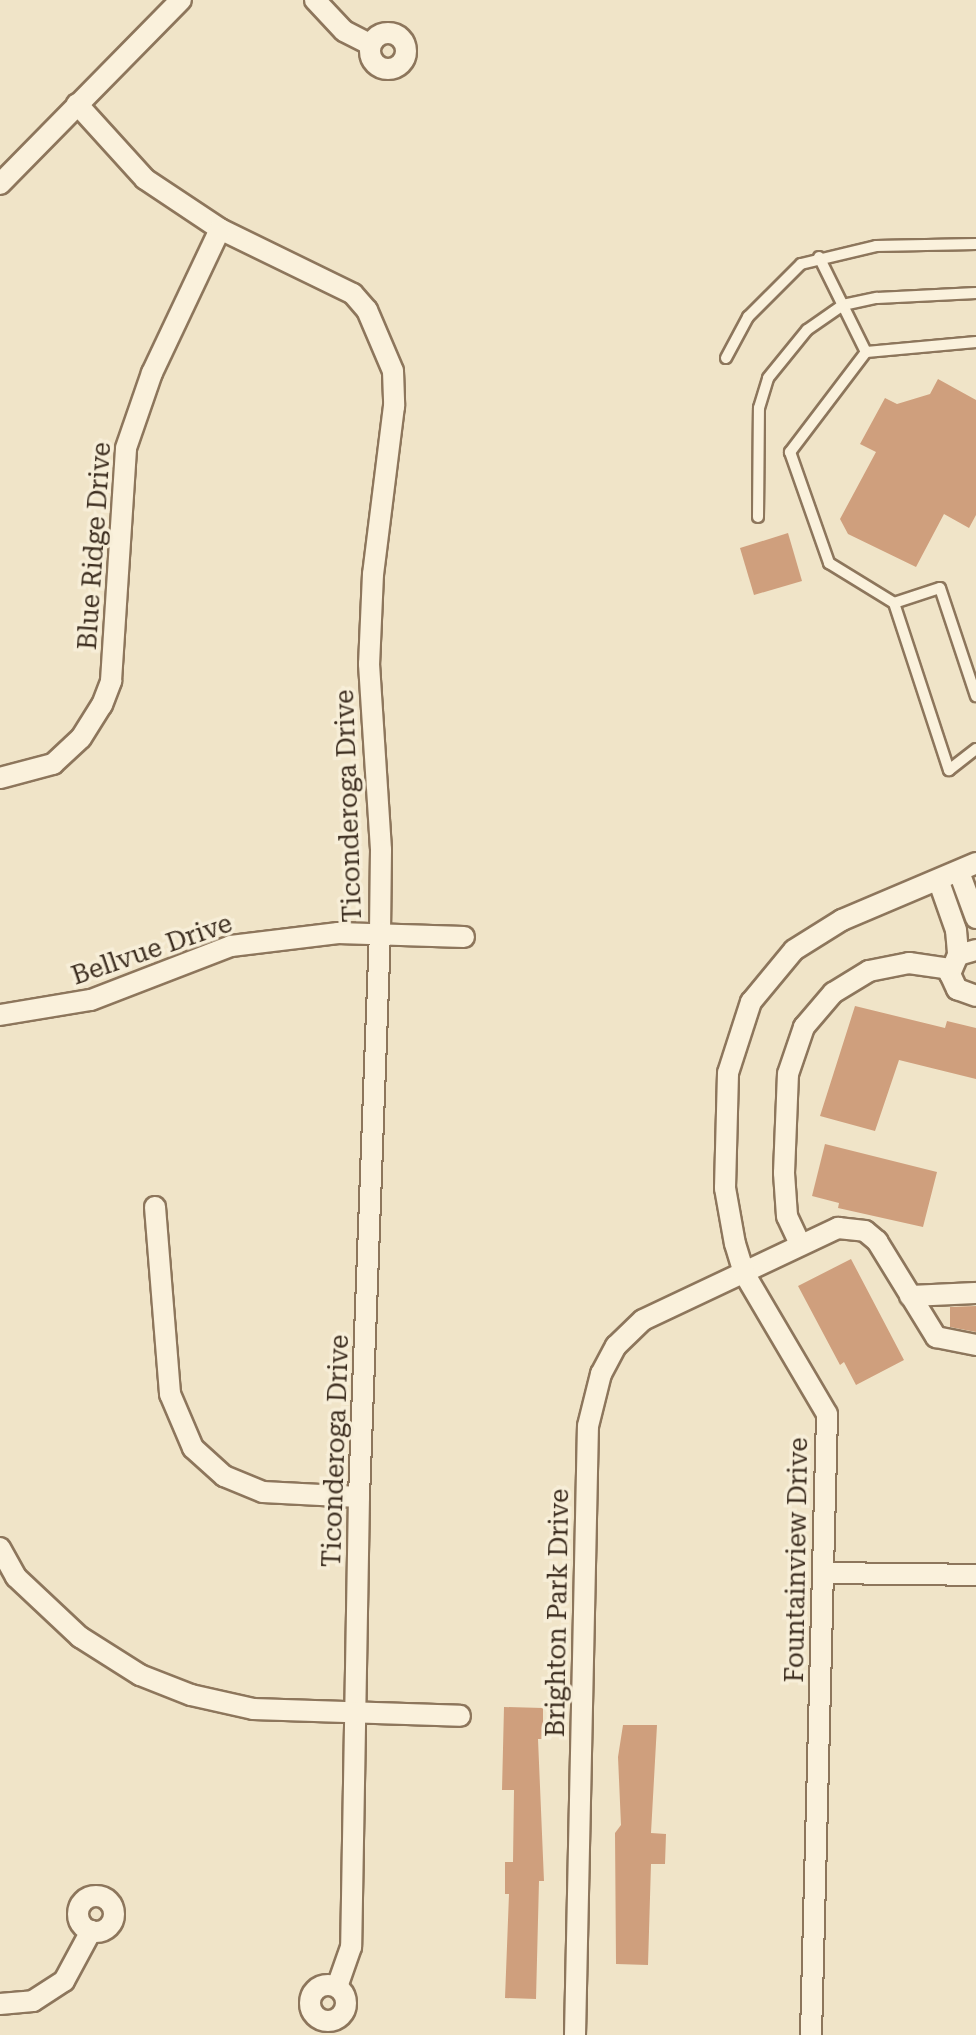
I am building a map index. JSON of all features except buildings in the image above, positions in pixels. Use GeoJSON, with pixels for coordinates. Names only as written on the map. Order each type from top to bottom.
{"type":"FeatureCollection","features":[{"type":"Feature","properties":{"kind":"street"},"geometry":{"type":"LineString","coordinates":[[0,184],[181,0]]}},
{"type":"Feature","properties":{"kind":"street"},"geometry":{"type":"LineString","coordinates":[[315,0],[344,31],[371,45]]}},
{"type":"Feature","properties":{"kind":"street","name":"Ticonderoga Drive"},"geometry":{"type":"LineString","coordinates":[[77,104],[145,179],[220,229],[353,294],[367,310],[393,371],[394,406],[373,574],[369,664],[381,850],[380,932],[359,1497],[351,1947],[337,1987]]}},
{"type":"Feature","properties":{"kind":"street","name":"Blue Ridge Drive"},"geometry":{"type":"LineString","coordinates":[[0,778],[53,764],[81,738],[102,705],[111,681],[126,448],[152,373],[220,229]]}},
{"type":"Feature","properties":{"kind":"street"},"geometry":{"type":"LineString","coordinates":[[968,868],[976,918]]}},
{"type":"Feature","properties":{"kind":"street","name":"Fountainview Drive"},"geometry":{"type":"LineString","coordinates":[[811,2035],[827,1414],[744,1273],[727,1211],[726,1119],[733,1045],[751,1002],[778,965],[814,934],[968,868]]}},
{"type":"Feature","properties":{"kind":"street"},"geometry":{"type":"LineString","coordinates":[[939,882],[956,930],[961,958],[957,989],[976,996]]}},
{"type":"Feature","properties":{"kind":"street","name":"Bellvue Drive"},"geometry":{"type":"LineString","coordinates":[[0,1015],[91,1000],[231,946],[380,932],[464,937]]}},
{"type":"Feature","properties":{"kind":"street"},"geometry":{"type":"LineString","coordinates":[[800,1244],[787,1216],[785,1112],[791,1058],[804,1027],[833,993],[869,971],[961,958]]}},
{"type":"Feature","properties":{"kind":"street"},"geometry":{"type":"LineString","coordinates":[[155,1207],[170,1394],[193,1448],[224,1476],[263,1492],[359,1497]]}},
{"type":"Feature","properties":{"kind":"street","name":"Brighton Park Drive"},"geometry":{"type":"LineString","coordinates":[[575,2035],[588,1426],[601,1374],[616,1346],[643,1320],[838,1228],[865,1231],[877,1241],[936,1337],[976,1345]]}},
{"type":"Feature","properties":{"kind":"street"},"geometry":{"type":"LineString","coordinates":[[910,1296],[976,1293]]}},
{"type":"Feature","properties":{"kind":"street"},"geometry":{"type":"LineString","coordinates":[[0,1548],[8,1583],[89,1644],[164,1685],[253,1709],[460,1716]]}},
{"type":"Feature","properties":{"kind":"street"},"geometry":{"type":"LineString","coordinates":[[823,1573],[976,1575]]}},
{"type":"Feature","properties":{"kind":"street"},"geometry":{"type":"LineString","coordinates":[[0,2004],[33,2001],[64,1981],[91,1931]]}},
{"type":"Feature","properties":{"kind":"lane"},"geometry":{"type":"LineString","coordinates":[[726,358],[748,317],[775,285],[801,264],[819,257],[876,246],[976,244]]}},
{"type":"Feature","properties":{"kind":"lane"},"geometry":{"type":"LineString","coordinates":[[819,257],[866,352]]}},
{"type":"Feature","properties":{"kind":"lane"},"geometry":{"type":"LineString","coordinates":[[758,517],[759,408],[768,378],[807,330],[843,305],[877,298],[976,293]]}},
{"type":"Feature","properties":{"kind":"lane"},"geometry":{"type":"LineString","coordinates":[[976,342],[866,352],[790,452],[829,563],[894,603],[949,770],[976,749]]}},
{"type":"Feature","properties":{"kind":"lane"},"geometry":{"type":"LineString","coordinates":[[894,603],[940,588],[976,696]]}}]}
